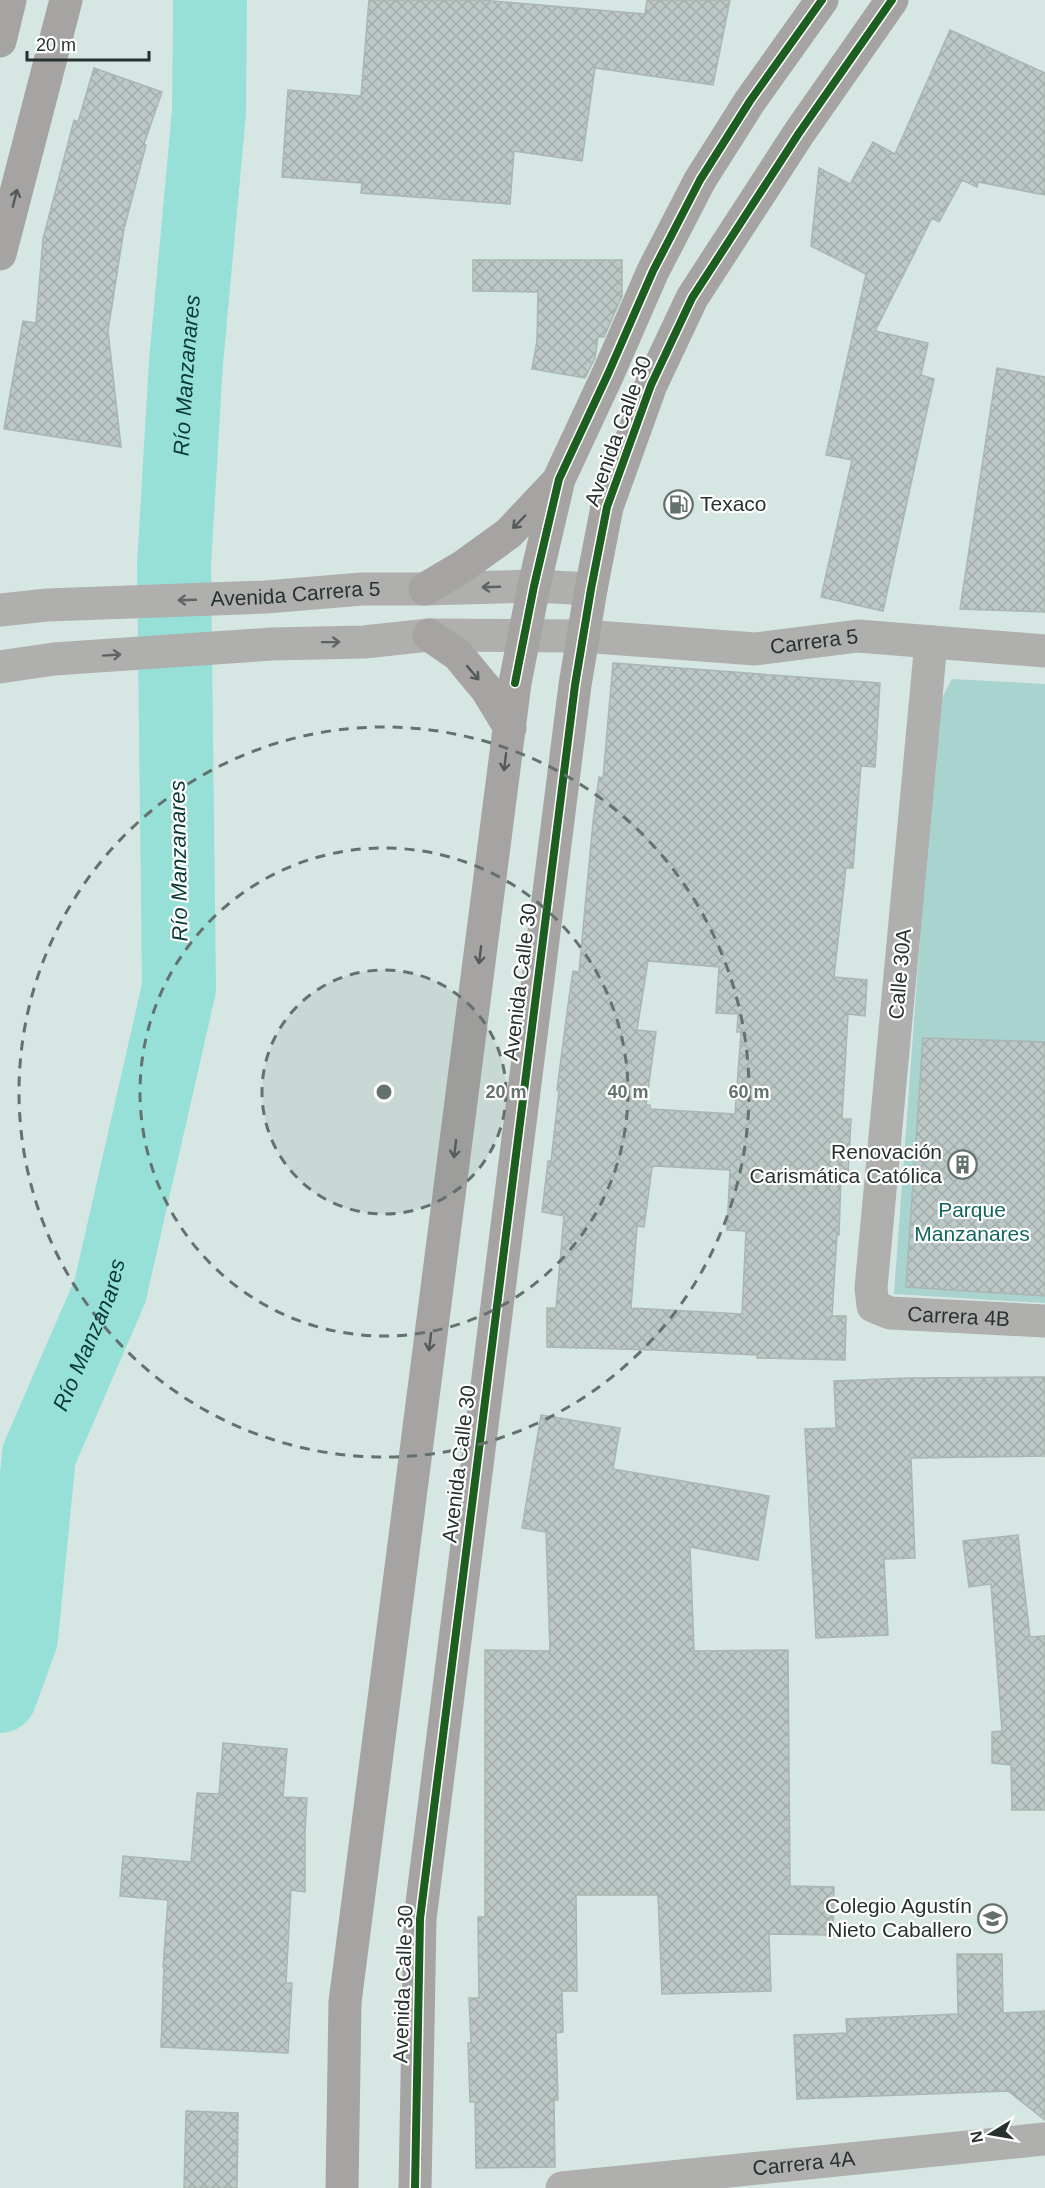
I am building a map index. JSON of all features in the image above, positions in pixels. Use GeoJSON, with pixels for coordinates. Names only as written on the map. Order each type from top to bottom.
{"type":"FeatureCollection","features":[{"type":"Feature","properties":{"kind":"main road"},"geometry":{"type":"LineString","coordinates":[[0,41],[10,0]]}},
{"type":"Feature","properties":{"kind":"main road"},"geometry":{"type":"LineString","coordinates":[[0,254],[66,0]]}},
{"type":"Feature","properties":{"kind":"main road","name":"Avenida Calle 30"},"geometry":{"type":"LineString","coordinates":[[342,2188],[345,2002],[510,728],[534,586],[559,479],[653,271],[700,180],[750,101],[822,0]]}},
{"type":"Feature","properties":{"kind":"main road","name":"Avenida Calle 30"},"geometry":{"type":"LineString","coordinates":[[416,2188],[420,1919],[583,636],[607,507],[651,385],[692,298],[799,133],[892,0]]}},
{"type":"Feature","properties":{"kind":"main road"},"geometry":{"type":"LineString","coordinates":[[425,590],[462,567],[509,532],[559,479]]}},
{"type":"Feature","properties":{"kind":"main road"},"geometry":{"type":"LineString","coordinates":[[429,635],[458,655],[487,690],[510,728]]}},
{"type":"Feature","properties":{"kind":"street","name":"Avenida Carrera 5"},"geometry":{"type":"LineString","coordinates":[[0,610],[47,605],[266,597],[362,589],[425,590],[534,586],[591,589]]}},
{"type":"Feature","properties":{"kind":"street"},"geometry":{"type":"LineString","coordinates":[[0,667],[54,659],[272,644],[364,642],[429,635],[583,636]]}},
{"type":"Feature","properties":{"kind":"street","name":"Carrera 5"},"geometry":{"type":"LineString","coordinates":[[583,636],[755,649],[858,636],[1045,651]]}},
{"type":"Feature","properties":{"kind":"street","name":"Calle 30A"},"geometry":{"type":"LineString","coordinates":[[873,1306],[871,1288],[932,642]]}},
{"type":"Feature","properties":{"kind":"street","name":"Carrera 4B"},"geometry":{"type":"LineString","coordinates":[[873,1306],[890,1313],[1045,1321]]}},
{"type":"Feature","properties":{"kind":"street","name":"Carrera 4A"},"geometry":{"type":"LineString","coordinates":[[562,2188],[1045,2139]]}},
{"type":"Feature","properties":{"kind":"green space","name":"Parque Manzanares"},"geometry":{"type":"Polygon","coordinates":[[[952,679],[1045,684],[1045,1303],[894,1294],[937,707],[952,679]]]}},
{"type":"Feature","properties":{"kind":"building"},"geometry":{"type":"Polygon","coordinates":[[[369,0],[480,0],[645,14],[647,0],[730,0],[713,85],[595,68],[582,161],[514,151],[510,204],[361,193],[362,183],[282,177],[288,90],[361,96],[369,0]]]}},
{"type":"Feature","properties":{"kind":"building"},"geometry":{"type":"Polygon","coordinates":[[[950,30],[1045,73],[1045,195],[978,182],[977,187],[962,180],[939,222],[932,218],[875,331],[928,343],[921,375],[934,379],[883,611],[821,597],[852,460],[826,455],[866,274],[811,246],[819,168],[850,184],[873,142],[895,154],[950,30]]]}},
{"type":"Feature","properties":{"kind":"building"},"geometry":{"type":"Polygon","coordinates":[[[94,68],[162,92],[144,144],[146,145],[124,229],[108,331],[121,447],[4,429],[23,321],[36,323],[43,239],[74,120],[78,122],[94,68]]]}},
{"type":"Feature","properties":{"kind":"building"},"geometry":{"type":"Polygon","coordinates":[[[473,260],[622,260],[622,296],[604,337],[598,337],[595,358],[585,378],[532,369],[537,341],[538,292],[473,291],[473,260]]]}},
{"type":"Feature","properties":{"kind":"building"},"geometry":{"type":"Polygon","coordinates":[[[997,368],[1045,377],[1045,612],[960,609],[997,368]]]}},
{"type":"Feature","properties":{"kind":"building"},"geometry":{"type":"Polygon","coordinates":[[[613,663],[880,683],[875,767],[861,766],[853,868],[846,868],[834,977],[867,980],[865,1016],[848,1014],[842,1119],[851,1119],[848,1175],[841,1175],[839,1235],[837,1235],[832,1316],[846,1316],[845,1360],[757,1358],[757,1355],[547,1347],[547,1308],[556,1308],[564,1216],[542,1212],[548,1161],[551,1161],[559,1091],[557,1090],[573,971],[579,972],[599,777],[603,778],[613,663]],[[648,961],[637,1030],[656,1032],[646,1105],[650,1105],[650,1109],[735,1114],[741,1032],[737,1032],[738,1014],[716,1013],[719,967],[648,961]],[[654,1166],[644,1227],[637,1226],[631,1308],[742,1314],[746,1231],[727,1230],[730,1170],[654,1166]]]}},
{"type":"Feature","properties":{"kind":"building","name":"Renovación Carismática Católica"},"geometry":{"type":"Polygon","coordinates":[[[923,1038],[1045,1042],[1045,1296],[906,1287],[923,1038]]]}},
{"type":"Feature","properties":{"kind":"building"},"geometry":{"type":"Polygon","coordinates":[[[1045,1377],[1045,1456],[911,1458],[915,1558],[884,1559],[888,1635],[816,1638],[805,1429],[836,1428],[834,1381],[1045,1377]]]}},
{"type":"Feature","properties":{"kind":"building"},"geometry":{"type":"Polygon","coordinates":[[[541,1415],[620,1428],[613,1469],[769,1496],[758,1560],[690,1547],[694,1651],[788,1650],[790,1886],[834,1887],[833,1935],[769,1934],[771,1991],[662,1994],[658,1895],[576,1895],[577,1991],[562,1991],[563,2032],[556,2033],[558,2100],[554,2100],[555,2167],[476,2168],[475,2102],[470,2102],[468,2043],[471,2043],[469,1998],[479,1998],[478,1917],[485,1917],[485,1650],[550,1651],[546,1532],[522,1528],[541,1415]]]}},
{"type":"Feature","properties":{"kind":"building"},"geometry":{"type":"Polygon","coordinates":[[[1018,1535],[1030,1637],[1045,1636],[1045,1810],[1012,1810],[1011,1765],[992,1763],[992,1732],[1002,1731],[991,1584],[969,1587],[963,1541],[1018,1535]]]}},
{"type":"Feature","properties":{"kind":"building"},"geometry":{"type":"Polygon","coordinates":[[[223,1743],[287,1749],[283,1797],[307,1798],[305,1892],[291,1890],[286,1983],[292,1983],[288,2053],[161,2047],[163,1967],[168,1900],[120,1896],[123,1856],[191,1862],[197,1793],[219,1794],[223,1743]]]}},
{"type":"Feature","properties":{"kind":"building"},"geometry":{"type":"Polygon","coordinates":[[[957,1954],[1002,1954],[1003,2013],[1045,2011],[1045,2120],[1008,2091],[797,2099],[794,2035],[847,2033],[846,2019],[958,2014],[957,1954]]]}},
{"type":"Feature","properties":{"kind":"building"},"geometry":{"type":"Polygon","coordinates":[[[186,2111],[238,2113],[237,2188],[184,2188],[186,2111]]]}},
{"type":"Feature","properties":{"kind":"waterway","name":"Río Manzanares"},"geometry":{"type":"LineString","coordinates":[[0,1696],[21,1638],[39,1455],[110,1291],[179,988],[174,565],[186,362],[209,112],[210,0]]}},
{"type":"Feature","properties":{"kind":"cycle path"},"geometry":{"type":"LineString","coordinates":[[515,683],[534,586],[559,479],[653,271],[700,180],[750,101],[822,0]]}},
{"type":"Feature","properties":{"kind":"cycle path"},"geometry":{"type":"LineString","coordinates":[[415,2188],[420,1919],[575,685],[607,507],[651,385],[692,298],[799,133],[892,0]]}},
{"type":"Feature","properties":{"kind":"place","name":"Texaco"},"geometry":{"type":"Point","coordinates":[679,504]}},
{"type":"Feature","properties":{"kind":"place","name":"Renovación Carismática Católica"},"geometry":{"type":"Point","coordinates":[963,1164]}},
{"type":"Feature","properties":{"kind":"place","name":"Colegio Agustín Nieto Caballero"},"geometry":{"type":"Point","coordinates":[993,1918]}}]}
